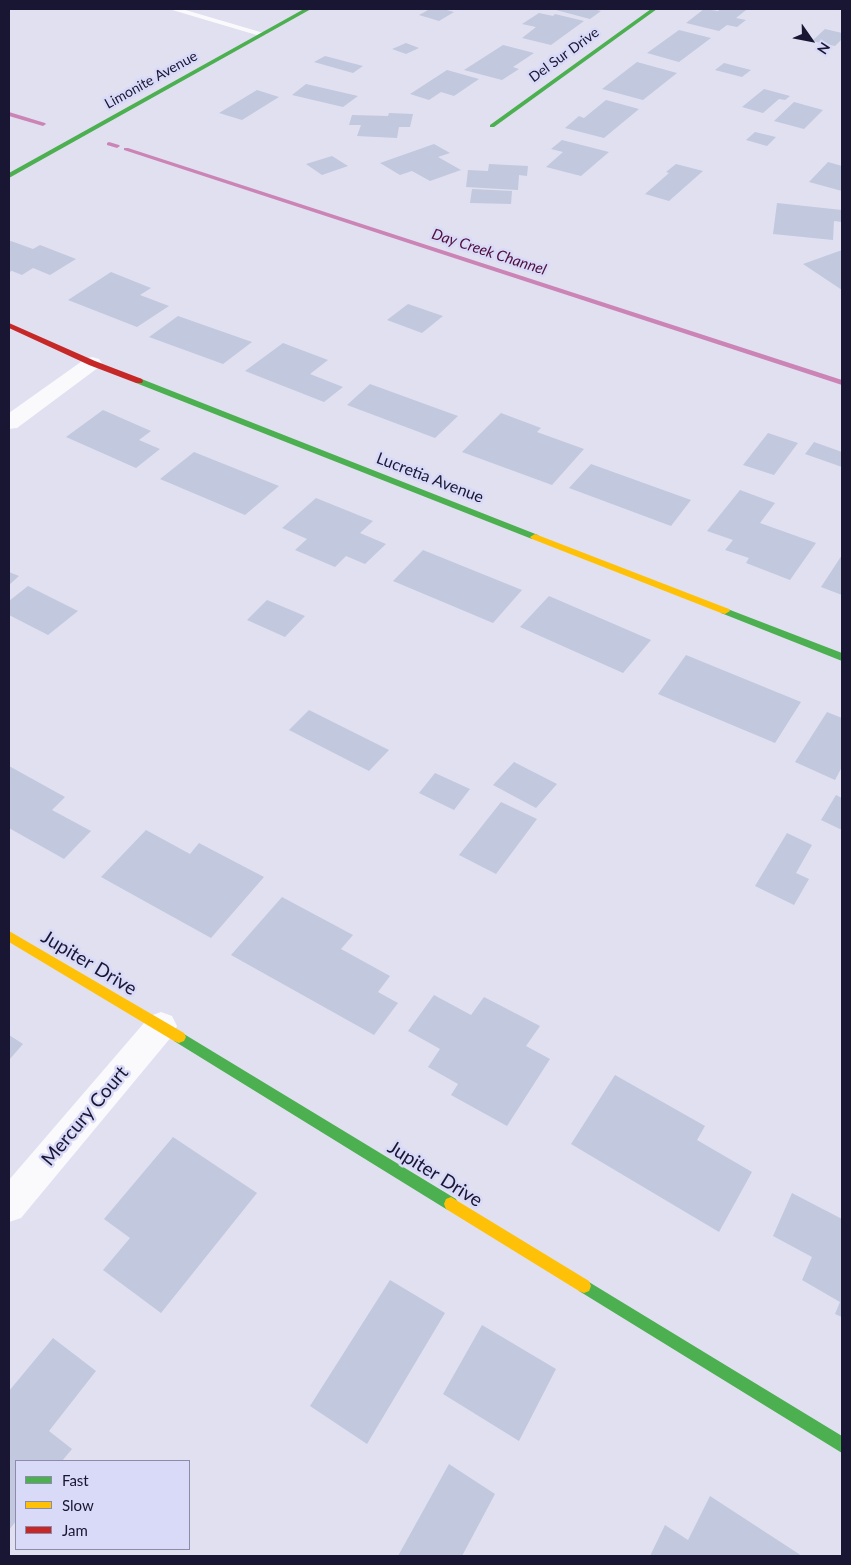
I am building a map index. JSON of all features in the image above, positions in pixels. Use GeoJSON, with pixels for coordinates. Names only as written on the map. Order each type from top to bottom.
{"type":"FeatureCollection","features":[{"type":"Feature","properties":{"kind":"street","name":"Limonite Avenue"},"geometry":{"type":"LineString","coordinates":[[9,176],[308,9]]}},
{"type":"Feature","properties":{"kind":"street","name":"Del Sur Drive"},"geometry":{"type":"LineString","coordinates":[[492,126],[654,9]]}},
{"type":"Feature","properties":{"kind":"street","name":"Lucretia Avenue"},"geometry":{"type":"LineString","coordinates":[[9,325],[92,363],[842,657]]}},
{"type":"Feature","properties":{"kind":"street"},"geometry":{"type":"LineString","coordinates":[[9,423],[92,363]]}},
{"type":"Feature","properties":{"kind":"street","name":"Jupiter Drive"},"geometry":{"type":"LineString","coordinates":[[9,936],[161,1026],[842,1445]]}},
{"type":"Feature","properties":{"kind":"street","name":"Mercury Court"},"geometry":{"type":"LineString","coordinates":[[9,1206],[161,1026]]}},
{"type":"Feature","properties":{"kind":"lane"},"geometry":{"type":"LineString","coordinates":[[172,9],[263,34]]}},
{"type":"Feature","properties":{"kind":"building"},"geometry":{"type":"Polygon","coordinates":[[[430,9],[443,9],[454,12],[439,21],[419,15],[430,9]]]}},
{"type":"Feature","properties":{"kind":"building"},"geometry":{"type":"Polygon","coordinates":[[[599,9],[597,10],[601,11],[590,19],[556,10],[599,9]]]}},
{"type":"Feature","properties":{"kind":"building"},"geometry":{"type":"Polygon","coordinates":[[[704,9],[718,11],[721,9],[746,10],[736,18],[746,20],[737,27],[727,25],[719,31],[686,23],[704,9]]]}},
{"type":"Feature","properties":{"kind":"building"},"geometry":{"type":"Polygon","coordinates":[[[539,13],[553,16],[555,14],[584,21],[551,45],[522,38],[536,27],[522,24],[539,13]]]}},
{"type":"Feature","properties":{"kind":"building"},"geometry":{"type":"Polygon","coordinates":[[[825,29],[842,33],[842,39],[835,46],[812,41],[825,29]]]}},
{"type":"Feature","properties":{"kind":"building"},"geometry":{"type":"Polygon","coordinates":[[[679,30],[711,38],[679,62],[647,53],[679,30]]]}},
{"type":"Feature","properties":{"kind":"building"},"geometry":{"type":"Polygon","coordinates":[[[406,43],[419,48],[406,54],[392,49],[406,43]]]}},
{"type":"Feature","properties":{"kind":"building"},"geometry":{"type":"Polygon","coordinates":[[[503,45],[534,53],[513,67],[519,69],[502,80],[464,70],[503,45]]]}},
{"type":"Feature","properties":{"kind":"building"},"geometry":{"type":"Polygon","coordinates":[[[325,56],[363,66],[353,73],[314,62],[325,56]]]}},
{"type":"Feature","properties":{"kind":"building"},"geometry":{"type":"Polygon","coordinates":[[[637,62],[677,73],[643,100],[602,89],[637,62]]]}},
{"type":"Feature","properties":{"kind":"building"},"geometry":{"type":"Polygon","coordinates":[[[724,63],[751,70],[742,77],[715,70],[724,63]]]}},
{"type":"Feature","properties":{"kind":"building"},"geometry":{"type":"Polygon","coordinates":[[[447,70],[479,79],[454,96],[441,92],[429,100],[410,94],[447,70]]]}},
{"type":"Feature","properties":{"kind":"building"},"geometry":{"type":"Polygon","coordinates":[[[306,84],[358,96],[343,107],[292,95],[306,84]]]}},
{"type":"Feature","properties":{"kind":"building"},"geometry":{"type":"Polygon","coordinates":[[[764,89],[790,96],[785,100],[779,99],[763,113],[742,107],[764,89]]]}},
{"type":"Feature","properties":{"kind":"building"},"geometry":{"type":"Polygon","coordinates":[[[257,90],[279,97],[242,120],[219,113],[257,90]]]}},
{"type":"Feature","properties":{"kind":"building"},"geometry":{"type":"Polygon","coordinates":[[[606,100],[639,109],[604,138],[565,128],[579,116],[584,118],[606,100]]]}},
{"type":"Feature","properties":{"kind":"building"},"geometry":{"type":"Polygon","coordinates":[[[794,102],[823,110],[804,129],[774,121],[794,102]]]}},
{"type":"Feature","properties":{"kind":"building"},"geometry":{"type":"Polygon","coordinates":[[[389,113],[413,114],[410,127],[399,127],[397,138],[357,136],[361,125],[349,125],[352,115],[388,116],[389,113]]]}},
{"type":"Feature","properties":{"kind":"building"},"geometry":{"type":"Polygon","coordinates":[[[755,132],[776,137],[767,146],[746,140],[755,132]]]}},
{"type":"Feature","properties":{"kind":"building"},"geometry":{"type":"Polygon","coordinates":[[[562,140],[609,152],[581,176],[546,167],[563,152],[551,149],[562,140]]]}},
{"type":"Feature","properties":{"kind":"building"},"geometry":{"type":"Polygon","coordinates":[[[434,144],[450,153],[438,157],[461,170],[430,181],[412,171],[400,175],[380,163],[434,144]]]}},
{"type":"Feature","properties":{"kind":"building"},"geometry":{"type":"Polygon","coordinates":[[[332,156],[348,166],[322,175],[306,164],[332,156]]]}},
{"type":"Feature","properties":{"kind":"building"},"geometry":{"type":"Polygon","coordinates":[[[828,162],[842,166],[842,191],[809,182],[828,162]]]}},
{"type":"Feature","properties":{"kind":"building"},"geometry":{"type":"Polygon","coordinates":[[[489,164],[528,166],[527,176],[519,175],[518,190],[466,187],[468,170],[488,171],[489,164]]]}},
{"type":"Feature","properties":{"kind":"building"},"geometry":{"type":"Polygon","coordinates":[[[676,164],[703,171],[669,201],[645,194],[669,173],[666,172],[676,164]]]}},
{"type":"Feature","properties":{"kind":"building"},"geometry":{"type":"Polygon","coordinates":[[[472,189],[512,191],[511,204],[470,203],[472,189]]]}},
{"type":"Feature","properties":{"kind":"building"},"geometry":{"type":"Polygon","coordinates":[[[777,203],[842,210],[842,222],[834,221],[833,240],[773,234],[777,203]]]}},
{"type":"Feature","properties":{"kind":"building"},"geometry":{"type":"Polygon","coordinates":[[[11,241],[33,249],[40,245],[76,259],[50,275],[33,268],[22,275],[12,271],[9,272],[9,242],[11,241]]]}},
{"type":"Feature","properties":{"kind":"building"},"geometry":{"type":"Polygon","coordinates":[[[842,250],[842,290],[803,264],[842,250]]]}},
{"type":"Feature","properties":{"kind":"building"},"geometry":{"type":"Polygon","coordinates":[[[111,272],[151,288],[140,295],[169,306],[137,327],[68,300],[111,272]]]}},
{"type":"Feature","properties":{"kind":"building"},"geometry":{"type":"Polygon","coordinates":[[[408,304],[443,316],[422,333],[387,320],[408,304]]]}},
{"type":"Feature","properties":{"kind":"building"},"geometry":{"type":"Polygon","coordinates":[[[178,316],[252,342],[223,364],[149,337],[178,316]]]}},
{"type":"Feature","properties":{"kind":"building"},"geometry":{"type":"Polygon","coordinates":[[[283,343],[328,360],[310,374],[343,387],[324,402],[245,371],[283,343]]]}},
{"type":"Feature","properties":{"kind":"building"},"geometry":{"type":"Polygon","coordinates":[[[370,384],[458,416],[435,438],[347,405],[370,384]]]}},
{"type":"Feature","properties":{"kind":"building"},"geometry":{"type":"Polygon","coordinates":[[[103,410],[151,431],[139,440],[160,449],[136,468],[66,437],[103,410]]]}},
{"type":"Feature","properties":{"kind":"building"},"geometry":{"type":"Polygon","coordinates":[[[501,413],[541,428],[537,432],[584,449],[552,485],[462,452],[501,413]]]}},
{"type":"Feature","properties":{"kind":"building"},"geometry":{"type":"Polygon","coordinates":[[[768,433],[798,443],[774,475],[743,465],[768,433]]]}},
{"type":"Feature","properties":{"kind":"building"},"geometry":{"type":"Polygon","coordinates":[[[814,442],[842,452],[842,467],[805,454],[814,442]]]}},
{"type":"Feature","properties":{"kind":"building"},"geometry":{"type":"Polygon","coordinates":[[[194,452],[279,486],[245,515],[160,479],[194,452]]]}},
{"type":"Feature","properties":{"kind":"building"},"geometry":{"type":"Polygon","coordinates":[[[591,464],[691,500],[671,526],[569,488],[591,464]]]}},
{"type":"Feature","properties":{"kind":"building"},"geometry":{"type":"Polygon","coordinates":[[[740,490],[775,503],[760,523],[816,543],[790,580],[746,563],[749,558],[725,550],[733,540],[707,531],[740,490]]]}},
{"type":"Feature","properties":{"kind":"building"},"geometry":{"type":"Polygon","coordinates":[[[316,498],[373,521],[360,533],[386,544],[365,564],[346,556],[335,567],[295,550],[307,539],[282,528],[316,498]]]}},
{"type":"Feature","properties":{"kind":"building"},"geometry":{"type":"Polygon","coordinates":[[[423,550],[522,590],[493,623],[393,581],[423,550]]]}},
{"type":"Feature","properties":{"kind":"building"},"geometry":{"type":"Polygon","coordinates":[[[842,555],[842,595],[821,587],[842,555]]]}},
{"type":"Feature","properties":{"kind":"building"},"geometry":{"type":"Polygon","coordinates":[[[9,572],[19,576],[9,585],[9,572]]]}},
{"type":"Feature","properties":{"kind":"building"},"geometry":{"type":"Polygon","coordinates":[[[28,586],[78,611],[48,635],[9,615],[9,601],[28,586]]]}},
{"type":"Feature","properties":{"kind":"building"},"geometry":{"type":"Polygon","coordinates":[[[549,596],[651,640],[623,673],[520,627],[549,596]]]}},
{"type":"Feature","properties":{"kind":"building"},"geometry":{"type":"Polygon","coordinates":[[[267,600],[305,616],[285,637],[247,620],[267,600]]]}},
{"type":"Feature","properties":{"kind":"building"},"geometry":{"type":"Polygon","coordinates":[[[686,655],[801,702],[775,743],[658,694],[686,655]]]}},
{"type":"Feature","properties":{"kind":"building"},"geometry":{"type":"Polygon","coordinates":[[[309,710],[389,750],[369,771],[289,730],[309,710]]]}},
{"type":"Feature","properties":{"kind":"building"},"geometry":{"type":"Polygon","coordinates":[[[827,712],[842,718],[842,767],[835,780],[795,762],[827,712]]]}},
{"type":"Feature","properties":{"kind":"building"},"geometry":{"type":"Polygon","coordinates":[[[514,762],[557,784],[536,808],[493,785],[514,762]]]}},
{"type":"Feature","properties":{"kind":"building"},"geometry":{"type":"Polygon","coordinates":[[[9,766],[65,797],[52,810],[91,831],[64,859],[9,828],[9,766]]]}},
{"type":"Feature","properties":{"kind":"building"},"geometry":{"type":"Polygon","coordinates":[[[435,773],[470,789],[454,810],[419,793],[435,773]]]}},
{"type":"Feature","properties":{"kind":"building"},"geometry":{"type":"Polygon","coordinates":[[[836,795],[842,798],[842,830],[821,820],[836,795]]]}},
{"type":"Feature","properties":{"kind":"building"},"geometry":{"type":"Polygon","coordinates":[[[501,802],[537,819],[496,874],[459,855],[501,802]]]}},
{"type":"Feature","properties":{"kind":"building"},"geometry":{"type":"Polygon","coordinates":[[[146,830],[190,854],[199,843],[264,877],[211,938],[101,877],[146,830]]]}},
{"type":"Feature","properties":{"kind":"building"},"geometry":{"type":"Polygon","coordinates":[[[787,833],[812,845],[796,873],[809,879],[794,905],[755,886],[787,833]]]}},
{"type":"Feature","properties":{"kind":"building"},"geometry":{"type":"Polygon","coordinates":[[[282,897],[353,935],[341,949],[390,976],[378,992],[398,1003],[374,1035],[231,955],[282,897]]]}},
{"type":"Feature","properties":{"kind":"building"},"geometry":{"type":"Polygon","coordinates":[[[434,995],[471,1015],[484,997],[540,1026],[526,1046],[550,1059],[507,1126],[451,1095],[458,1084],[428,1067],[440,1049],[408,1031],[434,995]]]}},
{"type":"Feature","properties":{"kind":"building"},"geometry":{"type":"Polygon","coordinates":[[[9,1035],[23,1044],[9,1060],[9,1035]]]}},
{"type":"Feature","properties":{"kind":"building"},"geometry":{"type":"Polygon","coordinates":[[[615,1075],[705,1126],[697,1140],[752,1172],[719,1232],[571,1144],[615,1075]]]}},
{"type":"Feature","properties":{"kind":"building"},"geometry":{"type":"Polygon","coordinates":[[[173,1137],[257,1193],[161,1313],[103,1270],[130,1238],[104,1219],[173,1137]]]}},
{"type":"Feature","properties":{"kind":"building"},"geometry":{"type":"Polygon","coordinates":[[[792,1193],[842,1219],[842,1317],[835,1314],[840,1302],[802,1280],[812,1257],[773,1236],[792,1193]]]}},
{"type":"Feature","properties":{"kind":"building"},"geometry":{"type":"Polygon","coordinates":[[[390,1280],[445,1313],[367,1444],[310,1406],[390,1280]]]}},
{"type":"Feature","properties":{"kind":"building"},"geometry":{"type":"Polygon","coordinates":[[[482,1325],[556,1369],[519,1441],[443,1394],[482,1325]]]}},
{"type":"Feature","properties":{"kind":"building"},"geometry":{"type":"Polygon","coordinates":[[[53,1338],[96,1371],[49,1431],[72,1449],[63,1460],[15,1460],[15,1522],[9,1530],[9,1391],[53,1338]]]}},
{"type":"Feature","properties":{"kind":"building"},"geometry":{"type":"Polygon","coordinates":[[[449,1464],[495,1494],[462,1556],[398,1556],[449,1464]]]}},
{"type":"Feature","properties":{"kind":"building"},"geometry":{"type":"Polygon","coordinates":[[[710,1496],[802,1556],[650,1556],[665,1525],[688,1540],[710,1496]]]}},
{"type":"Feature","properties":{"kind":"waterway","name":"Day Creek Channel"},"geometry":{"type":"LineString","coordinates":[[9,114],[43,124]]}},
{"type":"Feature","properties":{"kind":"waterway","name":"Day Creek Channel"},"geometry":{"type":"LineString","coordinates":[[109,144],[117,146]]}},
{"type":"Feature","properties":{"kind":"waterway","name":"Day Creek Channel"},"geometry":{"type":"LineString","coordinates":[[126,149],[842,383]]}},
{"type":"Feature","properties":{"kind":"traffic: fast"},"geometry":{"type":"LineString","coordinates":[[9,176],[308,9]]}},
{"type":"Feature","properties":{"kind":"traffic: fast"},"geometry":{"type":"LineString","coordinates":[[492,126],[654,9]]}},
{"type":"Feature","properties":{"kind":"traffic: fast"},"geometry":{"type":"LineString","coordinates":[[139,381],[535,537]]}},
{"type":"Feature","properties":{"kind":"traffic: fast"},"geometry":{"type":"LineString","coordinates":[[725,611],[842,657]]}},
{"type":"Feature","properties":{"kind":"traffic: fast"},"geometry":{"type":"LineString","coordinates":[[179,1037],[451,1204]]}},
{"type":"Feature","properties":{"kind":"traffic: fast"},"geometry":{"type":"LineString","coordinates":[[584,1286],[842,1445]]}},
{"type":"Feature","properties":{"kind":"traffic: slow"},"geometry":{"type":"LineString","coordinates":[[535,537],[725,611]]}},
{"type":"Feature","properties":{"kind":"traffic: slow"},"geometry":{"type":"LineString","coordinates":[[9,936],[179,1037]]}},
{"type":"Feature","properties":{"kind":"traffic: slow"},"geometry":{"type":"LineString","coordinates":[[451,1204],[584,1286]]}},
{"type":"Feature","properties":{"kind":"traffic: jam"},"geometry":{"type":"LineString","coordinates":[[9,325],[92,363],[139,381]]}}]}
